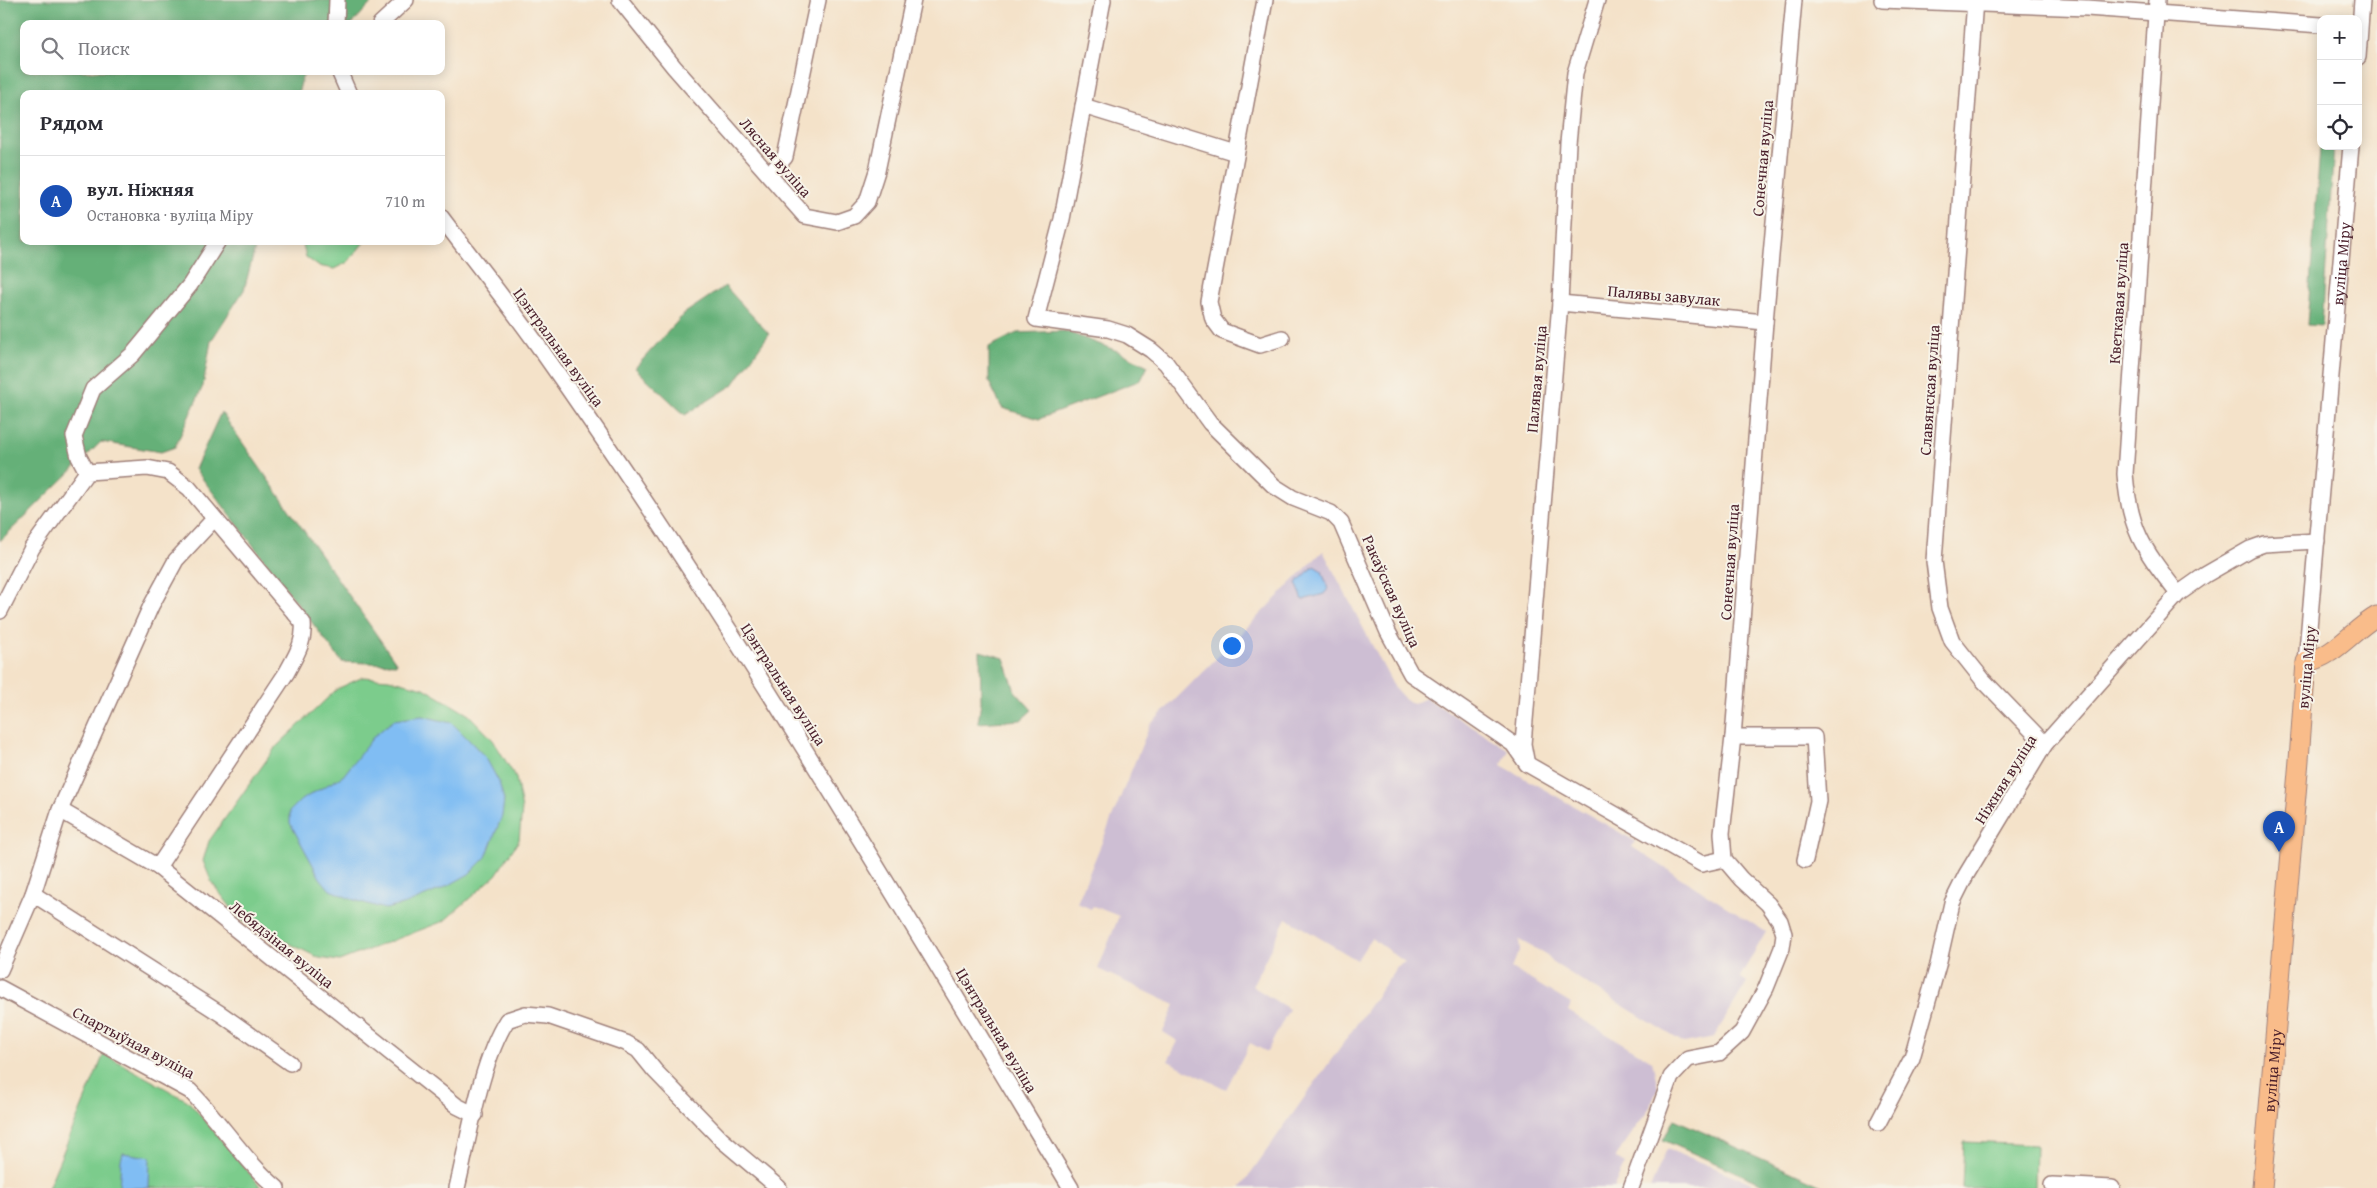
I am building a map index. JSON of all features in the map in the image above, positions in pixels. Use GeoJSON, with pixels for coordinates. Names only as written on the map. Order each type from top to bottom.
{"type":"FeatureCollection","features":[{"type":"Feature","properties":{"kind":"main road"},"geometry":{"type":"LineString","coordinates":[[2306,662],[2318,660],[2328,655],[2377,616]]}},
{"type":"Feature","properties":{"kind":"main road","name":"вуліца Міру"},"geometry":{"type":"LineString","coordinates":[[2262,1188],[2306,662]]}},
{"type":"Feature","properties":{"kind":"street"},"geometry":{"type":"LineString","coordinates":[[336,0],[336,20]]}},
{"type":"Feature","properties":{"kind":"street"},"geometry":{"type":"LineString","coordinates":[[384,20],[406,0]]}},
{"type":"Feature","properties":{"kind":"street","name":"Лясная вуліца"},"geometry":{"type":"LineString","coordinates":[[620,0],[674,68],[805,216],[837,222],[854,216],[867,202],[877,171],[913,0]]}},
{"type":"Feature","properties":{"kind":"street"},"geometry":{"type":"LineString","coordinates":[[769,175],[785,157],[818,0]]}},
{"type":"Feature","properties":{"kind":"street"},"geometry":{"type":"LineString","coordinates":[[1103,0],[1083,106],[1236,152]]}},
{"type":"Feature","properties":{"kind":"street"},"geometry":{"type":"LineString","coordinates":[[1265,0],[1209,302],[1214,319],[1222,331],[1260,345],[1282,338]]}},
{"type":"Feature","properties":{"kind":"street","name":"Палявая вуліца"},"geometry":{"type":"LineString","coordinates":[[1527,764],[1523,744],[1560,303],[1565,176],[1575,73],[1597,0]]}},
{"type":"Feature","properties":{"kind":"street","name":"Сонечная вуліца"},"geometry":{"type":"LineString","coordinates":[[1724,859],[1722,833],[1732,737],[1765,322],[1794,0]]}},
{"type":"Feature","properties":{"kind":"street"},"geometry":{"type":"LineString","coordinates":[[1882,0],[2156,7],[2317,25]]}},
{"type":"Feature","properties":{"kind":"street"},"geometry":{"type":"LineString","coordinates":[[2360,15],[2362,0]]}},
{"type":"Feature","properties":{"kind":"street","name":"Славянская вуліца"},"geometry":{"type":"LineString","coordinates":[[1975,1],[1934,561],[1940,608],[1952,641],[1983,680],[2045,744]]}},
{"type":"Feature","properties":{"kind":"street","name":"Кветкавая вуліца"},"geometry":{"type":"LineString","coordinates":[[2156,7],[2125,474],[2127,501],[2133,525],[2145,550],[2178,594]]}},
{"type":"Feature","properties":{"kind":"street"},"geometry":{"type":"LineString","coordinates":[[341,75],[347,90]]}},
{"type":"Feature","properties":{"kind":"street","name":"Ракаўская вуліца"},"geometry":{"type":"LineString","coordinates":[[1083,106],[1062,219],[1036,319],[1108,329],[1127,335],[1151,350],[1166,363],[1210,424],[1274,486],[1293,498],[1331,514],[1341,522],[1388,632],[1411,674],[1513,744],[1527,764]]}},
{"type":"Feature","properties":{"kind":"street","name":"вуліца Міру"},"geometry":{"type":"LineString","coordinates":[[2306,662],[2351,150]]}},
{"type":"Feature","properties":{"kind":"street","name":"Цэнтральная вуліца"},"geometry":{"type":"LineString","coordinates":[[445,222],[537,344],[622,467],[793,729],[1071,1188]]}},
{"type":"Feature","properties":{"kind":"street"},"geometry":{"type":"LineString","coordinates":[[87,472],[79,457],[74,436],[93,389],[133,354],[190,285],[215,245]]}},
{"type":"Feature","properties":{"kind":"street","name":"Палявы завулак"},"geometry":{"type":"LineString","coordinates":[[1560,303],[1765,322]]}},
{"type":"Feature","properties":{"kind":"street"},"geometry":{"type":"LineString","coordinates":[[87,472],[147,468],[168,472],[189,488],[303,622],[304,636],[300,648],[287,672],[158,867]]}},
{"type":"Feature","properties":{"kind":"street"},"geometry":{"type":"LineString","coordinates":[[0,611],[32,548],[87,472]]}},
{"type":"Feature","properties":{"kind":"street"},"geometry":{"type":"LineString","coordinates":[[0,970],[33,894],[60,810],[151,606],[176,560],[214,519]]}},
{"type":"Feature","properties":{"kind":"street","name":"Ніжняя вуліца"},"geometry":{"type":"LineString","coordinates":[[1878,1123],[1912,1058],[1940,957],[1952,903],[1966,874],[2045,744],[2178,594],[2205,575],[2250,549],[2264,544],[2280,542],[2318,541]]}},
{"type":"Feature","properties":{"kind":"street"},"geometry":{"type":"LineString","coordinates":[[1732,737],[1814,736],[1818,801],[1805,860]]}},
{"type":"Feature","properties":{"kind":"street"},"geometry":{"type":"LineString","coordinates":[[1527,764],[1702,864],[1724,859],[1741,879],[1768,904],[1780,921],[1784,934],[1782,948],[1766,988],[1742,1032],[1720,1053],[1688,1059],[1672,1077],[1631,1188]]}},
{"type":"Feature","properties":{"kind":"street","name":"Лебядзіная вуліца"},"geometry":{"type":"LineString","coordinates":[[60,810],[158,867],[457,1106],[475,1115]]}},
{"type":"Feature","properties":{"kind":"street"},"geometry":{"type":"LineString","coordinates":[[33,894],[221,1014],[290,1063]]}},
{"type":"Feature","properties":{"kind":"street","name":"Спартыўная вуліца"},"geometry":{"type":"LineString","coordinates":[[0,988],[190,1091],[211,1112],[263,1176],[277,1188]]}},
{"type":"Feature","properties":{"kind":"street"},"geometry":{"type":"LineString","coordinates":[[457,1188],[487,1066],[498,1034],[507,1020],[525,1014],[548,1016],[626,1043],[638,1050],[655,1071],[722,1140],[779,1188]]}},
{"type":"Feature","properties":{"kind":"street"},"geometry":{"type":"LineString","coordinates":[[2052,1185],[2112,1188]]}},
{"type":"Feature","properties":{"kind":"shaded area"},"geometry":{"type":"Polygon","coordinates":[[[1323,551],[1394,687],[1403,697],[1413,704],[1426,698],[1509,750],[1501,765],[1635,841],[1632,847],[1766,932],[1740,977],[1747,982],[1714,1037],[1684,1043],[1555,964],[1547,955],[1519,940],[1520,951],[1511,968],[1571,1004],[1568,1011],[1652,1061],[1658,1088],[1650,1107],[1615,1158],[1625,1164],[1615,1184],[1615,1188],[1240,1188],[1398,966],[1405,962],[1371,938],[1357,960],[1286,918],[1252,986],[1289,1009],[1267,1052],[1250,1043],[1226,1089],[1168,1061],[1178,1041],[1163,1032],[1175,1005],[1098,969],[1119,916],[1093,906],[1091,909],[1077,903],[1150,725],[1323,551]]]}},
{"type":"Feature","properties":{"kind":"shaded area"},"geometry":{"type":"Polygon","coordinates":[[[1667,1149],[1764,1188],[1650,1188],[1667,1149]]]}},
{"type":"Feature","properties":{"kind":"green space"},"geometry":{"type":"Polygon","coordinates":[[[0,0],[374,0],[356,20],[20,20],[20,75],[305,75],[299,90],[20,90],[20,245],[256,245],[244,290],[211,341],[203,386],[175,447],[161,452],[101,442],[0,541],[0,0]]]}},
{"type":"Feature","properties":{"kind":"green space"},"geometry":{"type":"Polygon","coordinates":[[[2320,150],[2334,150],[2322,326],[2307,325],[2320,150]]]}},
{"type":"Feature","properties":{"kind":"green space"},"geometry":{"type":"Polygon","coordinates":[[[303,245],[362,245],[348,262],[334,269],[318,266],[306,257],[303,245]]]}},
{"type":"Feature","properties":{"kind":"green space"},"geometry":{"type":"Polygon","coordinates":[[[725,286],[769,334],[733,385],[685,415],[635,368],[685,313],[725,286]]]}},
{"type":"Feature","properties":{"kind":"green space"},"geometry":{"type":"Polygon","coordinates":[[[1065,331],[1120,352],[1148,366],[1141,380],[1039,419],[1002,408],[989,382],[989,347],[1017,333],[1065,331]]]}},
{"type":"Feature","properties":{"kind":"green space"},"geometry":{"type":"Polygon","coordinates":[[[221,412],[397,664],[342,662],[195,469],[221,412]]]}},
{"type":"Feature","properties":{"kind":"green space"},"geometry":{"type":"Polygon","coordinates":[[[980,651],[1004,658],[1015,691],[1032,710],[1021,720],[978,723],[981,702],[980,651]]]}},
{"type":"Feature","properties":{"kind":"green space"},"geometry":{"type":"Polygon","coordinates":[[[363,677],[389,679],[424,688],[469,715],[493,740],[516,778],[522,809],[519,840],[496,875],[444,921],[339,961],[319,958],[240,919],[212,883],[203,861],[209,841],[275,748],[337,689],[363,677]]]}},
{"type":"Feature","properties":{"kind":"green space"},"geometry":{"type":"Polygon","coordinates":[[[104,1054],[188,1101],[262,1188],[48,1188],[104,1054]]]}},
{"type":"Feature","properties":{"kind":"green space"},"geometry":{"type":"Polygon","coordinates":[[[1674,1119],[1824,1188],[1772,1188],[1663,1140],[1674,1119]]]}},
{"type":"Feature","properties":{"kind":"green space"},"geometry":{"type":"Polygon","coordinates":[[[1964,1142],[2036,1145],[2035,1188],[1962,1188],[1964,1142]]]}},
{"type":"Feature","properties":{"kind":"water"},"geometry":{"type":"Polygon","coordinates":[[[1314,566],[1322,571],[1328,589],[1324,594],[1303,600],[1296,583],[1314,566]]]}},
{"type":"Feature","properties":{"kind":"water"},"geometry":{"type":"Polygon","coordinates":[[[422,716],[452,723],[486,758],[499,782],[504,800],[502,816],[486,857],[469,874],[444,888],[406,904],[385,909],[351,899],[330,890],[320,878],[290,823],[290,811],[301,800],[343,776],[374,736],[394,720],[422,716]]]}},
{"type":"Feature","properties":{"kind":"water"},"geometry":{"type":"Polygon","coordinates":[[[123,1153],[150,1157],[149,1188],[119,1188],[123,1153]]]}},
{"type":"Feature","properties":{"kind":"place","name":"вул. Ніжняя"},"geometry":{"type":"Point","coordinates":[2279,852]}}]}
